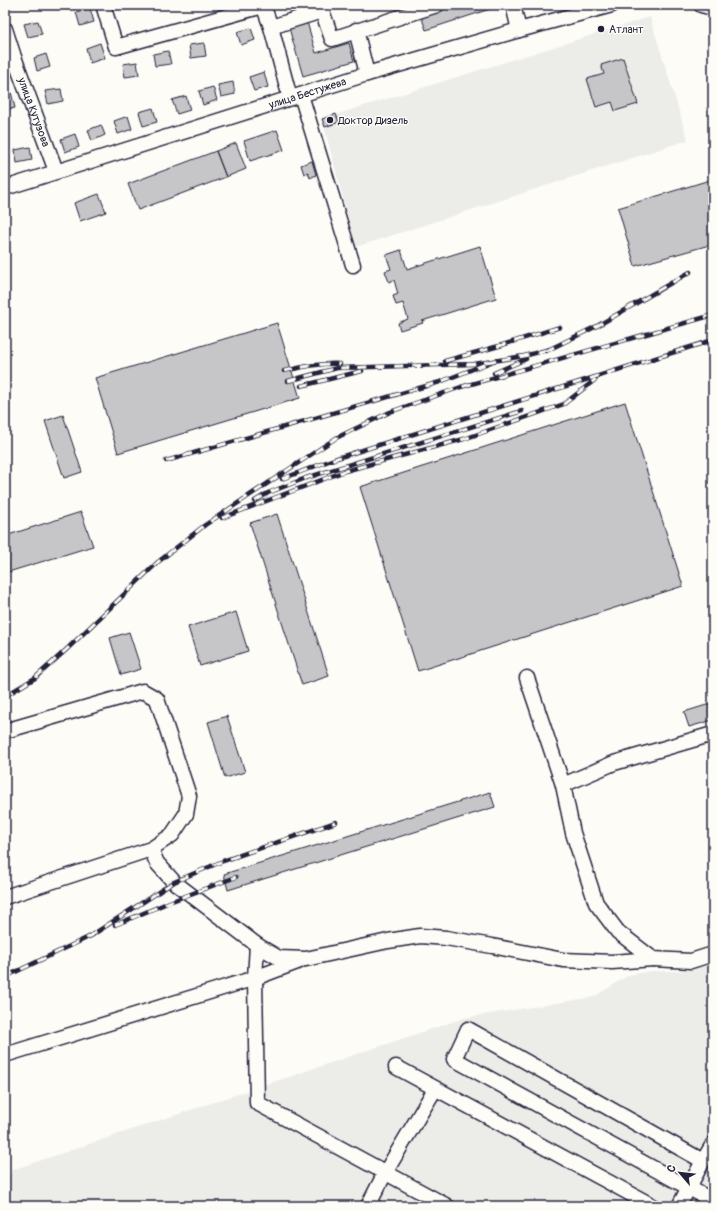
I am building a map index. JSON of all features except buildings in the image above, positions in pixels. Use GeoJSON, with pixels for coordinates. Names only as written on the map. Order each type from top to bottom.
{"type":"FeatureCollection","features":[{"type":"Feature","properties":{"kind":"street"},"geometry":{"type":"LineString","coordinates":[[102,5],[116,47],[263,5],[353,265]]}},
{"type":"Feature","properties":{"kind":"street"},"geometry":{"type":"LineString","coordinates":[[271,27],[321,8],[332,39],[406,10],[437,5]]}},
{"type":"Feature","properties":{"kind":"street"},"geometry":{"type":"LineString","coordinates":[[513,5],[518,30]]}},
{"type":"Feature","properties":{"kind":"street","name":"улица Бестужева"},"geometry":{"type":"LineString","coordinates":[[5,188],[367,74],[518,30],[612,5]]}},
{"type":"Feature","properties":{"kind":"street"},"geometry":{"type":"LineString","coordinates":[[701,5],[713,8]]}},
{"type":"Feature","properties":{"kind":"street","name":"улица Кутузова"},"geometry":{"type":"LineString","coordinates":[[5,29],[10,59],[56,172]]}},
{"type":"Feature","properties":{"kind":"street"},"geometry":{"type":"LineString","coordinates":[[356,30],[367,74]]}},
{"type":"Feature","properties":{"kind":"street"},"geometry":{"type":"LineString","coordinates":[[528,678],[563,786],[573,833],[596,903],[618,932],[653,959]]}},
{"type":"Feature","properties":{"kind":"street"},"geometry":{"type":"LineString","coordinates":[[5,731],[142,691],[157,699],[189,796],[186,814],[172,835],[151,849],[5,897]]}},
{"type":"Feature","properties":{"kind":"street"},"geometry":{"type":"LineString","coordinates":[[563,786],[614,763],[713,734]]}},
{"type":"Feature","properties":{"kind":"street"},"geometry":{"type":"LineString","coordinates":[[151,849],[158,863],[174,882],[257,945],[279,958],[306,959]]}},
{"type":"Feature","properties":{"kind":"street"},"geometry":{"type":"LineString","coordinates":[[5,1055],[255,978],[306,959],[388,941],[420,936],[446,938],[563,960],[612,962],[653,959],[691,960],[713,954]]}},
{"type":"Feature","properties":{"kind":"street"},"geometry":{"type":"LineString","coordinates":[[257,945],[255,978],[257,1103],[447,1206]]}},
{"type":"Feature","properties":{"kind":"street"},"geometry":{"type":"LineString","coordinates":[[703,1160],[468,1029],[454,1059],[713,1201]]}},
{"type":"Feature","properties":{"kind":"street"},"geometry":{"type":"LineString","coordinates":[[396,1067],[653,1206]]}},
{"type":"Feature","properties":{"kind":"street"},"geometry":{"type":"LineString","coordinates":[[368,1206],[385,1173],[435,1089]]}},
{"type":"Feature","properties":{"kind":"street"},"geometry":{"type":"LineString","coordinates":[[679,1206],[688,1187],[713,1144]]}},
{"type":"Feature","properties":{"kind":"shaded area"},"geometry":{"type":"Polygon","coordinates":[[[650,17],[688,140],[356,247],[322,119],[650,17]]]}},
{"type":"Feature","properties":{"kind":"shaded area"},"geometry":{"type":"Polygon","coordinates":[[[713,965],[713,1206],[5,1206],[5,1187],[12,1170],[464,1018],[594,997],[629,975],[651,971],[677,971],[713,965]]]}},
{"type":"Feature","properties":{"kind":"railway"},"geometry":{"type":"LineString","coordinates":[[546,351],[597,326],[690,272]]}},
{"type":"Feature","properties":{"kind":"railway"},"geometry":{"type":"LineString","coordinates":[[5,696],[35,678],[158,562],[205,525],[336,438],[390,412],[461,387],[713,315]]}},
{"type":"Feature","properties":{"kind":"railway"},"geometry":{"type":"LineString","coordinates":[[445,361],[560,327]]}},
{"type":"Feature","properties":{"kind":"railway"},"geometry":{"type":"LineString","coordinates":[[282,479],[334,459],[713,340]]}},
{"type":"Feature","properties":{"kind":"railway"},"geometry":{"type":"LineString","coordinates":[[288,381],[337,368],[474,364],[524,356],[550,349]]}},
{"type":"Feature","properties":{"kind":"railway"},"geometry":{"type":"LineString","coordinates":[[494,373],[526,359]]}},
{"type":"Feature","properties":{"kind":"railway"},"geometry":{"type":"LineString","coordinates":[[166,461],[440,382],[496,360]]}},
{"type":"Feature","properties":{"kind":"railway"},"geometry":{"type":"LineString","coordinates":[[284,371],[319,365],[340,364]]}},
{"type":"Feature","properties":{"kind":"railway"},"geometry":{"type":"LineString","coordinates":[[301,386],[362,371]]}},
{"type":"Feature","properties":{"kind":"railway"},"geometry":{"type":"LineString","coordinates":[[222,518],[345,471],[464,439],[564,404],[596,379]]}},
{"type":"Feature","properties":{"kind":"railway"},"geometry":{"type":"LineString","coordinates":[[255,501],[268,493],[306,478],[522,411]]}},
{"type":"Feature","properties":{"kind":"railway"},"geometry":{"type":"LineString","coordinates":[[89,937],[174,882],[223,861],[336,822]]}},
{"type":"Feature","properties":{"kind":"railway"},"geometry":{"type":"LineString","coordinates":[[115,925],[172,901],[236,877]]}},
{"type":"Feature","properties":{"kind":"railway"},"geometry":{"type":"LineString","coordinates":[[5,977],[93,935]]}},
{"type":"Feature","properties":{"kind":"place","name":"Атлант"},"geometry":{"type":"Point","coordinates":[601,29]}},
{"type":"Feature","properties":{"kind":"place","name":"Доктор Дизель"},"geometry":{"type":"Point","coordinates":[330,120]}}]}
